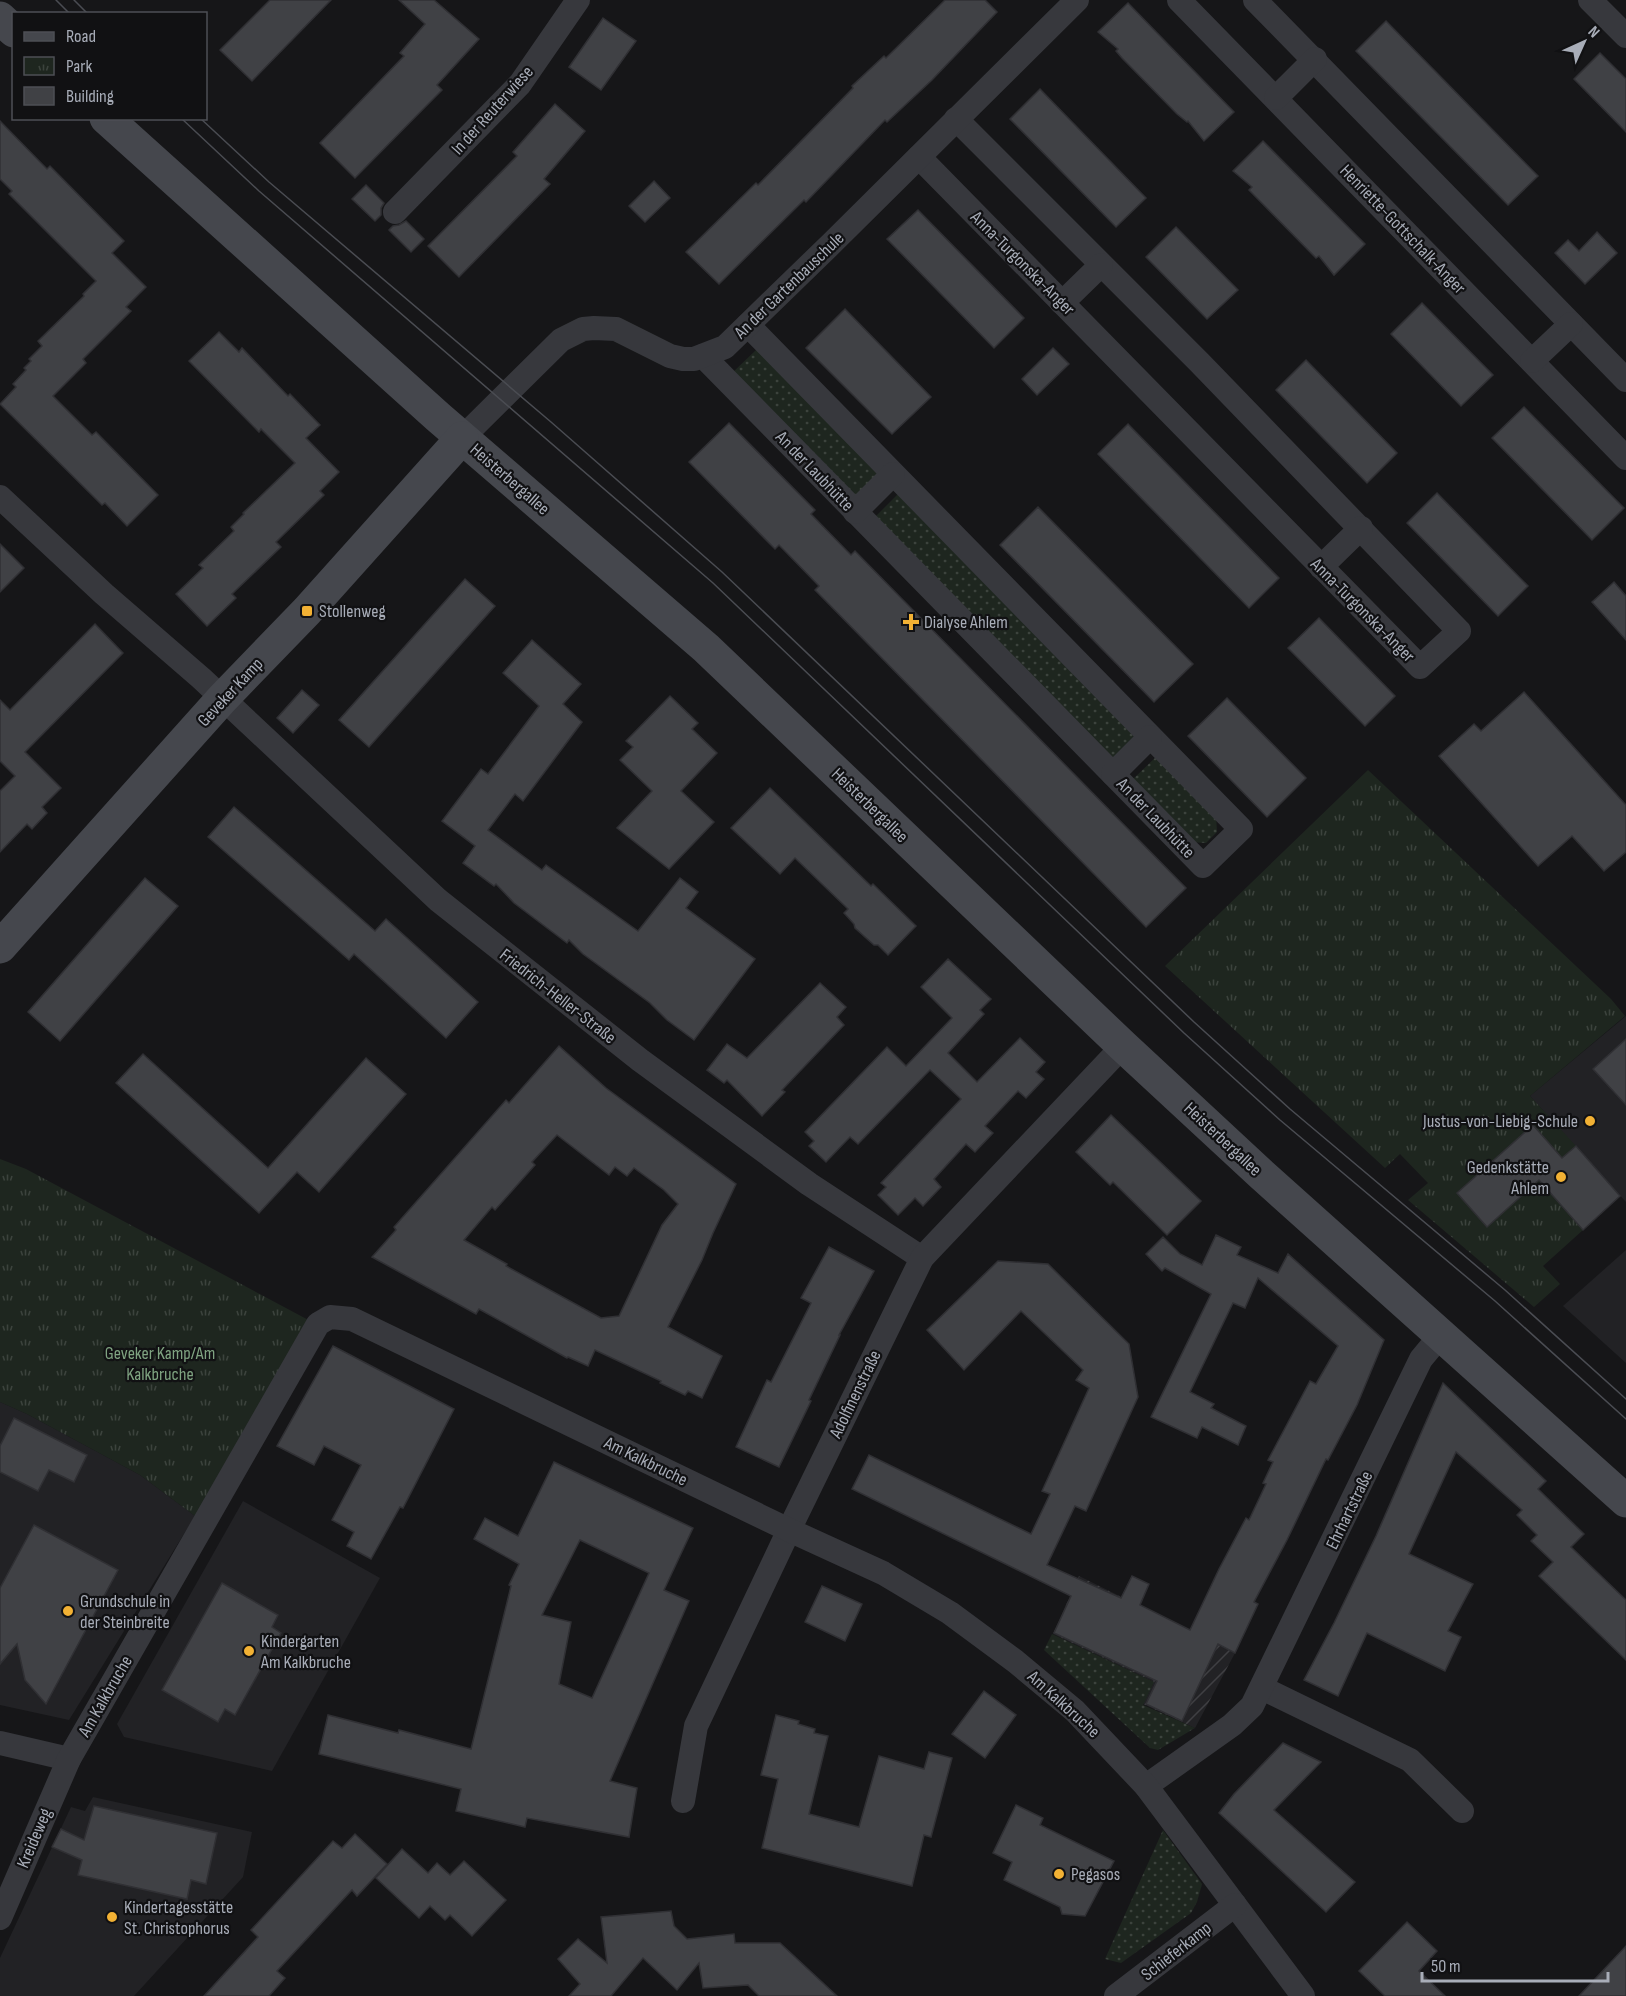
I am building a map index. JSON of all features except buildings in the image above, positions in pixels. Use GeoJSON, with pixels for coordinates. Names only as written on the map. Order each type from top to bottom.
{"type":"FeatureCollection","features":[{"type":"Feature","properties":{"kind":"main road"},"geometry":{"type":"LineString","coordinates":[[0,18],[12,29]]}},
{"type":"Feature","properties":{"kind":"main road","name":"Heisterbergallee"},"geometry":{"type":"LineString","coordinates":[[108,120],[462,438],[706,648],[1123,1046],[1261,1174],[1626,1501]]}},
{"type":"Feature","properties":{"kind":"main road","name":"Geveker Kamp"},"geometry":{"type":"LineString","coordinates":[[0,947],[222,699],[306,611],[462,438]]}},
{"type":"Feature","properties":{"kind":"street","name":"In der Reuterwiese"},"geometry":{"type":"LineString","coordinates":[[395,212],[520,84],[578,0]]}},
{"type":"Feature","properties":{"kind":"street","name":"An der Gartenbauschule"},"geometry":{"type":"LineString","coordinates":[[462,438],[561,340],[583,329],[616,329],[677,358],[694,359],[725,347],[1077,0]]}},
{"type":"Feature","properties":{"kind":"street","name":"Henriette-Gottschalk-Anger"},"geometry":{"type":"LineString","coordinates":[[1179,0],[1626,458]]}},
{"type":"Feature","properties":{"kind":"street"},"geometry":{"type":"LineString","coordinates":[[1255,0],[1626,380]]}},
{"type":"Feature","properties":{"kind":"street"},"geometry":{"type":"LineString","coordinates":[[1590,0],[1626,36]]}},
{"type":"Feature","properties":{"kind":"street"},"geometry":{"type":"LineString","coordinates":[[1276,98],[1315,59]]}},
{"type":"Feature","properties":{"kind":"street","name":"Anna-Turgonska-Anger"},"geometry":{"type":"LineString","coordinates":[[919,157],[1420,667],[1459,631],[1200,363],[956,119]]}},
{"type":"Feature","properties":{"kind":"street"},"geometry":{"type":"LineString","coordinates":[[1062,303],[1101,266]]}},
{"type":"Feature","properties":{"kind":"street"},"geometry":{"type":"LineString","coordinates":[[1532,361],[1571,324]]}},
{"type":"Feature","properties":{"kind":"street","name":"An der Laubhütte"},"geometry":{"type":"LineString","coordinates":[[703,356],[1203,866],[1241,829],[748,325]]}},
{"type":"Feature","properties":{"kind":"street"},"geometry":{"type":"LineString","coordinates":[[855,512],[893,474]]}},
{"type":"Feature","properties":{"kind":"street"},"geometry":{"type":"LineString","coordinates":[[0,497],[222,699]]}},
{"type":"Feature","properties":{"kind":"street"},"geometry":{"type":"LineString","coordinates":[[1321,567],[1361,528]]}},
{"type":"Feature","properties":{"kind":"street","name":"Friedrich-Heller-Straße"},"geometry":{"type":"LineString","coordinates":[[222,699],[438,900],[552,992],[640,1060],[809,1184],[922,1258]]}},
{"type":"Feature","properties":{"kind":"street"},"geometry":{"type":"LineString","coordinates":[[1113,774],[1150,737]]}},
{"type":"Feature","properties":{"kind":"street","name":"Adolfinenstraße"},"geometry":{"type":"LineString","coordinates":[[683,1801],[696,1726],[922,1258],[1123,1046]]}},
{"type":"Feature","properties":{"kind":"street","name":"Am Kalkbruche"},"geometry":{"type":"LineString","coordinates":[[69,1759],[318,1324],[330,1317],[352,1319],[883,1573],[950,1613],[1015,1661],[1075,1711],[1146,1786],[1303,1996]]}},
{"type":"Feature","properties":{"kind":"street","name":"Ehrhartstraße"},"geometry":{"type":"LineString","coordinates":[[1146,1786],[1232,1725],[1252,1706],[1421,1359],[1441,1335]]}},
{"type":"Feature","properties":{"kind":"street"},"geometry":{"type":"LineString","coordinates":[[1262,1688],[1410,1760],[1462,1811]]}},
{"type":"Feature","properties":{"kind":"street"},"geometry":{"type":"LineString","coordinates":[[0,1743],[69,1759]]}},
{"type":"Feature","properties":{"kind":"street","name":"Kreideweg"},"geometry":{"type":"LineString","coordinates":[[0,1918],[69,1759]]}},
{"type":"Feature","properties":{"kind":"street","name":"Schieferkamp"},"geometry":{"type":"LineString","coordinates":[[1116,1996],[1235,1905]]}},
{"type":"Feature","properties":{"kind":"shaded area","name":"Justus-von-Liebig-Schule"},"geometry":{"type":"Polygon","coordinates":[[[1626,1016],[1626,1202],[1530,1096],[1626,1016]]]}},
{"type":"Feature","properties":{"kind":"shaded area"},"geometry":{"type":"Polygon","coordinates":[[[1626,1250],[1626,1363],[1563,1306],[1626,1250]]]}},
{"type":"Feature","properties":{"kind":"shaded area","name":"Grundschule in der Steinbreite"},"geometry":{"type":"Polygon","coordinates":[[[0,1402],[27,1414],[140,1475],[195,1516],[69,1720],[0,1705],[0,1402]]]}},
{"type":"Feature","properties":{"kind":"shaded area","name":"Kindergarten Am Kalkbruche"},"geometry":{"type":"Polygon","coordinates":[[[243,1501],[380,1578],[272,1771],[124,1737],[117,1724],[243,1501]]]}},
{"type":"Feature","properties":{"kind":"shaded area"},"geometry":{"type":"Polygon","coordinates":[[[1079,1576],[1235,1653],[1195,1728],[1143,1704],[1154,1682],[1053,1634],[1079,1576]]]}},
{"type":"Feature","properties":{"kind":"shaded area","name":"Kindertagesstätte St. Christophorus"},"geometry":{"type":"Polygon","coordinates":[[[93,1797],[252,1832],[243,1877],[134,1996],[0,1996],[0,1958],[71,1807],[85,1811],[93,1797]]]}},
{"type":"Feature","properties":{"kind":"green space"},"geometry":{"type":"Polygon","coordinates":[[[756,350],[763,354],[878,473],[857,497],[731,374],[756,350]]]}},
{"type":"Feature","properties":{"kind":"green space"},"geometry":{"type":"Polygon","coordinates":[[[900,492],[1136,738],[1114,761],[872,520],[900,492]]]}},
{"type":"Feature","properties":{"kind":"green space"},"geometry":{"type":"Polygon","coordinates":[[[1158,755],[1216,815],[1217,832],[1206,843],[1189,842],[1130,782],[1158,755]]]}},
{"type":"Feature","properties":{"kind":"green space"},"geometry":{"type":"Polygon","coordinates":[[[1368,770],[1611,999],[1625,1016],[1530,1096],[1576,1146],[1562,1158],[1533,1126],[1487,1226],[1539,1180],[1583,1230],[1543,1266],[1560,1284],[1534,1307],[1408,1200],[1428,1183],[1400,1154],[1385,1168],[1165,966],[1368,770]]]}},
{"type":"Feature","properties":{"kind":"green space","name":"Geveker Kamp/Am Kalkbruche"},"geometry":{"type":"Polygon","coordinates":[[[0,1159],[26,1169],[314,1323],[195,1516],[140,1475],[27,1414],[0,1402],[0,1159]]]}},
{"type":"Feature","properties":{"kind":"green space"},"geometry":{"type":"Polygon","coordinates":[[[1052,1634],[1154,1682],[1143,1705],[1195,1728],[1158,1750],[1150,1748],[1044,1650],[1052,1634]]]}},
{"type":"Feature","properties":{"kind":"green space"},"geometry":{"type":"Polygon","coordinates":[[[1163,1830],[1202,1884],[1197,1902],[1191,1913],[1121,1963],[1105,1959],[1163,1830]]]}},
{"type":"Feature","properties":{"kind":"tram line"},"geometry":{"type":"LineString","coordinates":[[56,0],[68,12]]}},
{"type":"Feature","properties":{"kind":"tram line"},"geometry":{"type":"LineString","coordinates":[[74,0],[86,12]]}},
{"type":"Feature","properties":{"kind":"tram line"},"geometry":{"type":"LineString","coordinates":[[183,120],[259,191],[713,583],[1184,1033],[1280,1120],[1495,1301],[1626,1419]]}},
{"type":"Feature","properties":{"kind":"tram line"},"geometry":{"type":"LineString","coordinates":[[202,120],[269,182],[551,422],[722,572],[1194,1022],[1290,1109],[1505,1290],[1626,1399]]}},
{"type":"Feature","properties":{"kind":"place","name":"Stollenweg"},"geometry":{"type":"Point","coordinates":[307,611]}},
{"type":"Feature","properties":{"kind":"place","name":"Dialyse Ahlem"},"geometry":{"type":"Point","coordinates":[911,622]}},
{"type":"Feature","properties":{"kind":"place","name":"Justus-von-Liebig-Schule"},"geometry":{"type":"Point","coordinates":[1590,1121]}},
{"type":"Feature","properties":{"kind":"place","name":"Gedenkstätte Ahlem"},"geometry":{"type":"Point","coordinates":[1561,1177]}},
{"type":"Feature","properties":{"kind":"place","name":"Grundschule in der Steinbreite"},"geometry":{"type":"Point","coordinates":[68,1611]}},
{"type":"Feature","properties":{"kind":"place","name":"Kindergarten Am Kalkbruche"},"geometry":{"type":"Point","coordinates":[249,1651]}},
{"type":"Feature","properties":{"kind":"place","name":"Pegasos"},"geometry":{"type":"Point","coordinates":[1059,1874]}},
{"type":"Feature","properties":{"kind":"place","name":"Kindertagesstätte St. Christophorus"},"geometry":{"type":"Point","coordinates":[112,1917]}}]}
